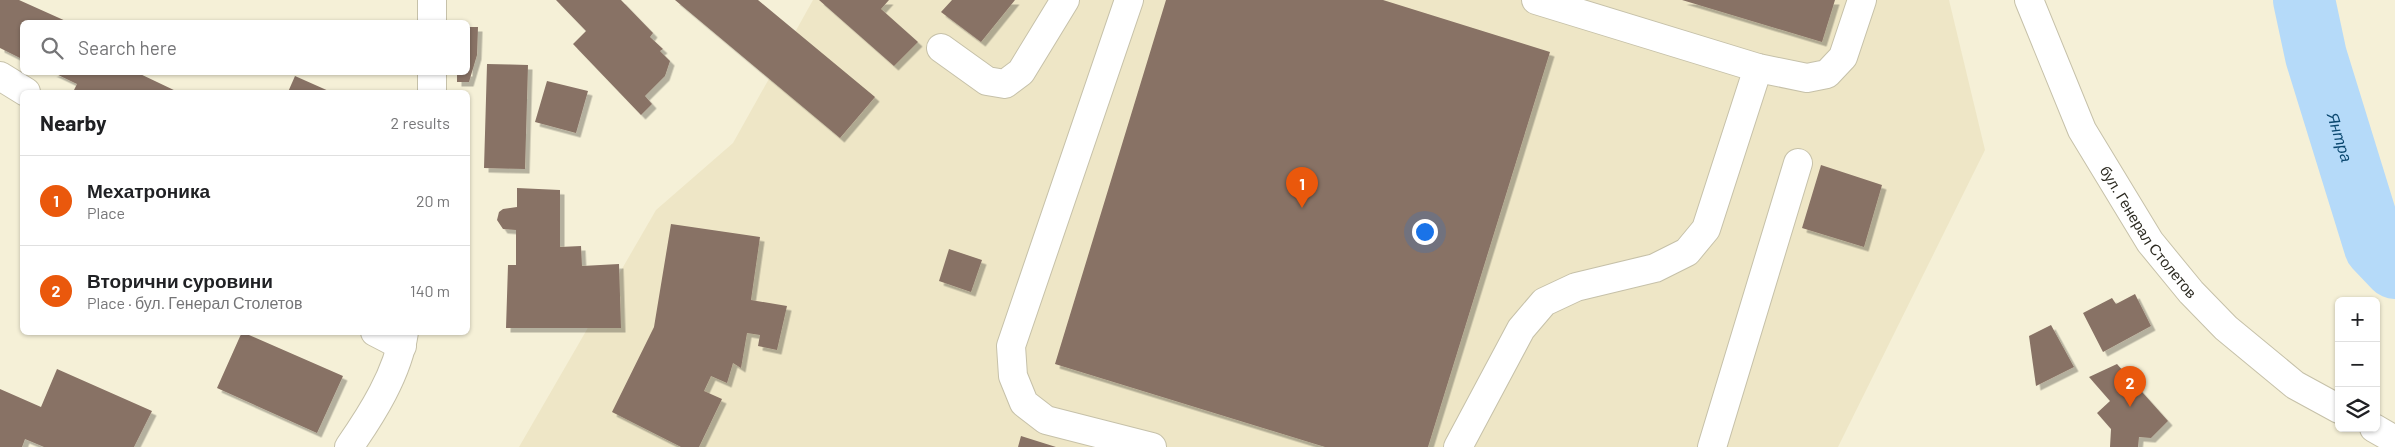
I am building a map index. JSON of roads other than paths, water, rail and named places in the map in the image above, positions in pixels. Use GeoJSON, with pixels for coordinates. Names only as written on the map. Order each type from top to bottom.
{"type":"FeatureCollection","features":[{"type":"Feature","properties":{"kind":"street"},"geometry":{"type":"LineString","coordinates":[[432,0],[432,20]]}},
{"type":"Feature","properties":{"kind":"street"},"geometry":{"type":"LineString","coordinates":[[941,48],[987,81],[1005,84],[1022,72],[1065,0]]}},
{"type":"Feature","properties":{"kind":"street"},"geometry":{"type":"LineString","coordinates":[[1129,0],[1011,346],[1013,376],[1024,403],[1046,420],[1152,447]]}},
{"type":"Feature","properties":{"kind":"street"},"geometry":{"type":"LineString","coordinates":[[1536,0],[1758,68],[1807,78],[1827,74],[1843,57],[1862,0]]}},
{"type":"Feature","properties":{"kind":"street","name":"бул. Генерал Столетов"},"geometry":{"type":"LineString","coordinates":[[2029,0],[2082,130],[2150,242],[2191,292],[2226,328],[2295,385],[2335,407]]}},
{"type":"Feature","properties":{"kind":"street"},"geometry":{"type":"LineString","coordinates":[[1458,447],[1521,329],[1544,302],[1576,287],[1655,268],[1687,252],[1706,229],[1758,68]]}},
{"type":"Feature","properties":{"kind":"street"},"geometry":{"type":"LineString","coordinates":[[432,75],[432,90]]}},
{"type":"Feature","properties":{"kind":"street"},"geometry":{"type":"LineString","coordinates":[[0,76],[23,90]]}},
{"type":"Feature","properties":{"kind":"street"},"geometry":{"type":"LineString","coordinates":[[1712,447],[1798,164]]}},
{"type":"Feature","properties":{"kind":"street"},"geometry":{"type":"LineString","coordinates":[[349,447],[374,410],[403,339],[387,335]]}},
{"type":"Feature","properties":{"kind":"street"},"geometry":{"type":"LineString","coordinates":[[2380,431],[2395,440]]}},
{"type":"Feature","properties":{"kind":"waterway","name":"Янтра"},"geometry":{"type":"LineString","coordinates":[[2304,0],[2316,56],[2375,247],[2395,268]]}},
{"type":"Feature","properties":{"kind":"place","name":"Мехатроника"},"geometry":{"type":"Point","coordinates":[1302,208]}},
{"type":"Feature","properties":{"kind":"place","name":"Вторични суровини"},"geometry":{"type":"Point","coordinates":[2130,407]}}]}
